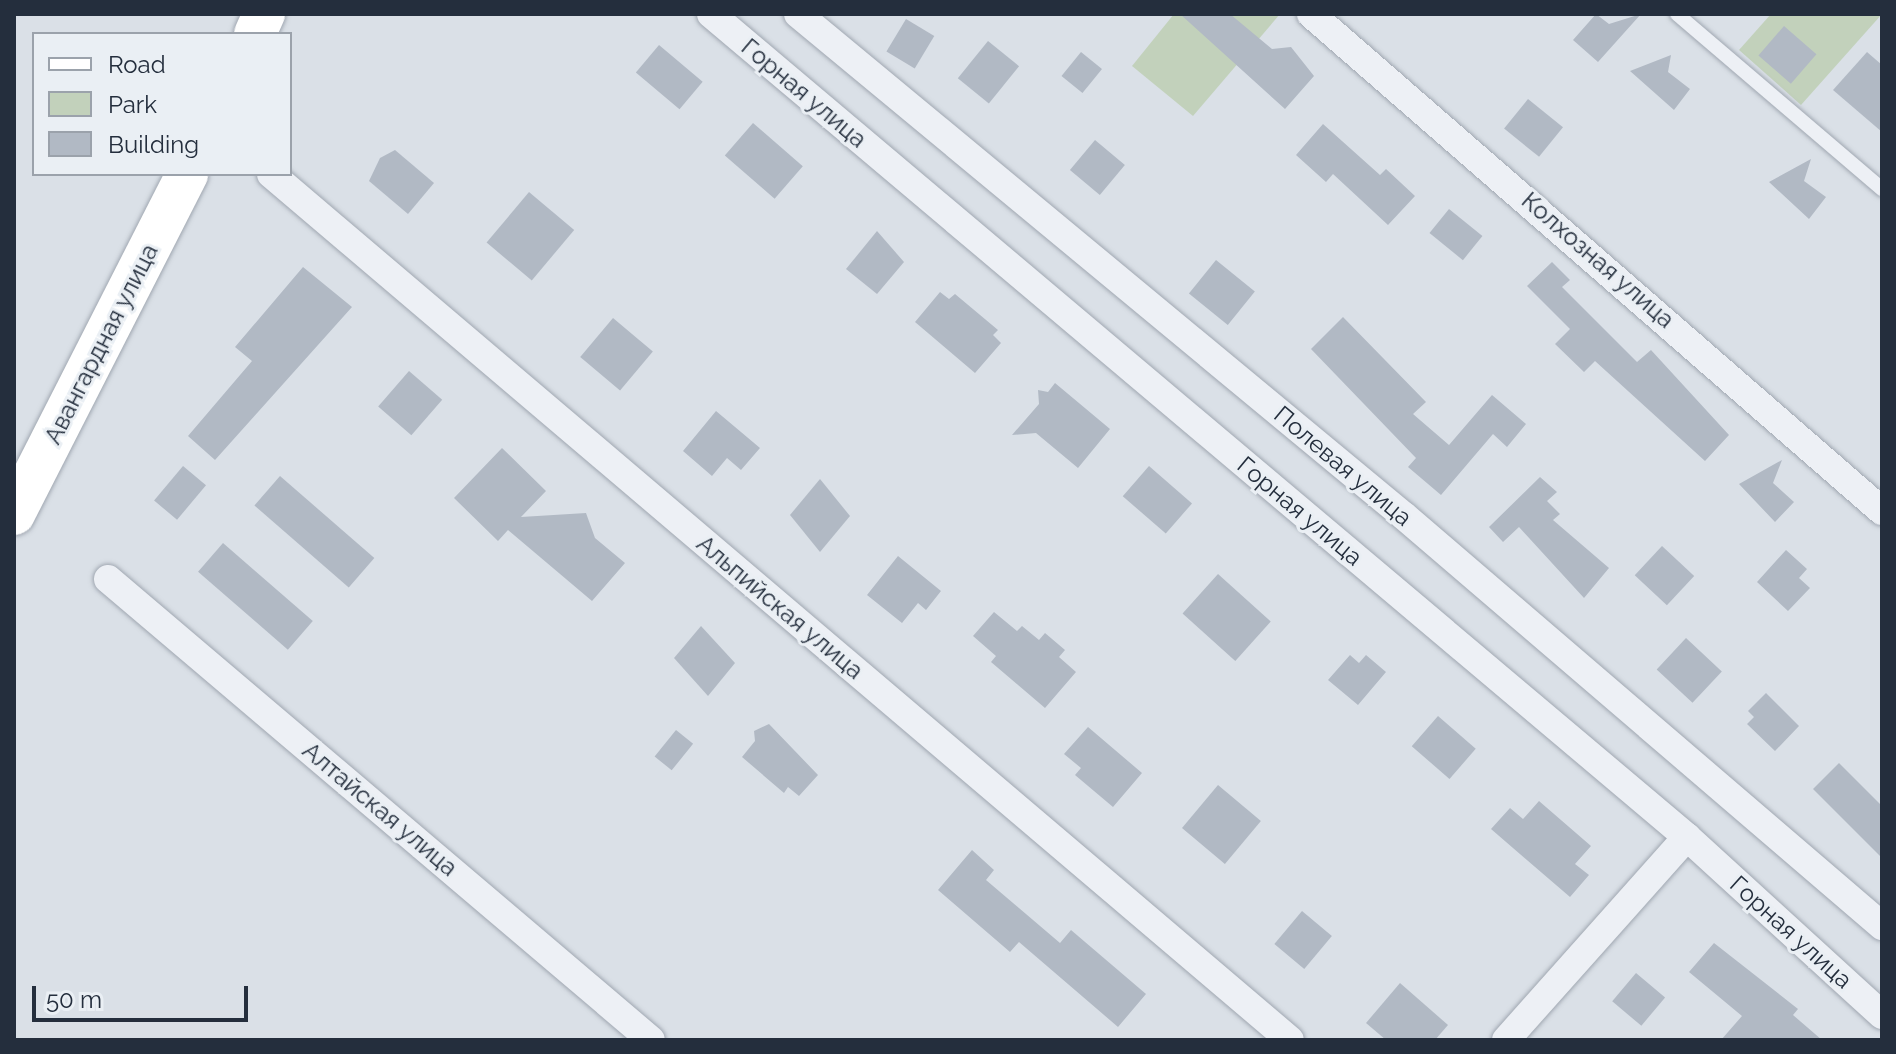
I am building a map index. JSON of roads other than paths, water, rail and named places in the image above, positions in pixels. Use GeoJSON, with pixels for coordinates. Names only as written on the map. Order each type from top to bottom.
{"type":"FeatureCollection","features":[{"type":"Feature","properties":{"kind":"main road","name":"Авангардная улица"},"geometry":{"type":"LineString","coordinates":[[14,514],[186,176]]}},
{"type":"Feature","properties":{"kind":"street","name":"Горная улица"},"geometry":{"type":"LineString","coordinates":[[711,14],[1687,837],[1882,1015]]}},
{"type":"Feature","properties":{"kind":"street","name":"Полевая улица"},"geometry":{"type":"LineString","coordinates":[[798,14],[1404,516],[1882,926]]}},
{"type":"Feature","properties":{"kind":"street","name":"Колхозная улица"},"geometry":{"type":"LineString","coordinates":[[1311,14],[1882,511]]}},
{"type":"Feature","properties":{"kind":"street","name":"Альпийская улица"},"geometry":{"type":"LineString","coordinates":[[273,176],[1290,1040]]}},
{"type":"Feature","properties":{"kind":"street","name":"Алтайская улица"},"geometry":{"type":"LineString","coordinates":[[108,579],[651,1040]]}},
{"type":"Feature","properties":{"kind":"street"},"geometry":{"type":"LineString","coordinates":[[1506,1040],[1687,837]]}},
{"type":"Feature","properties":{"kind":"lane"},"geometry":{"type":"LineString","coordinates":[[1677,14],[1882,189]]}}]}
